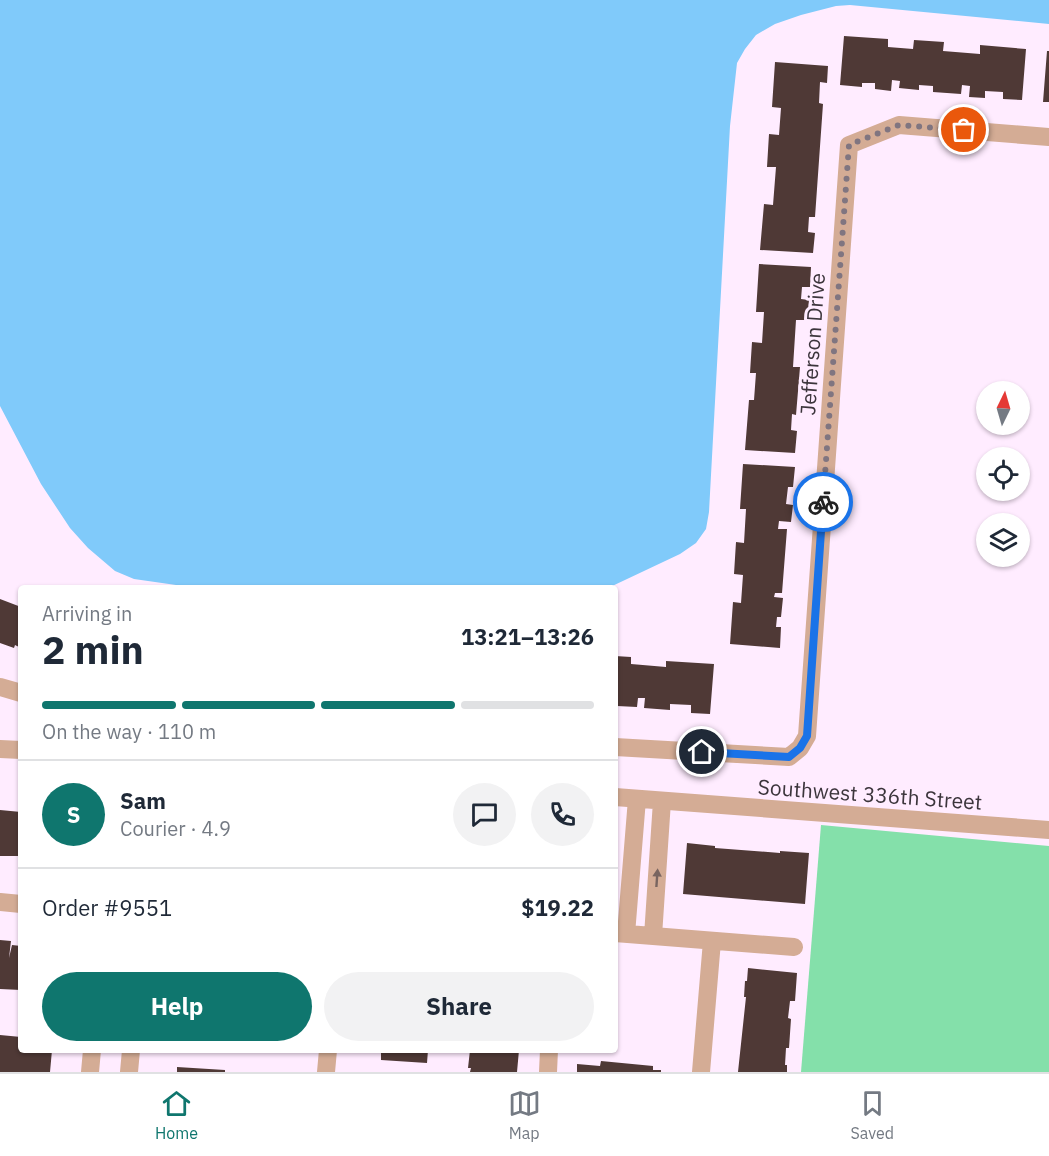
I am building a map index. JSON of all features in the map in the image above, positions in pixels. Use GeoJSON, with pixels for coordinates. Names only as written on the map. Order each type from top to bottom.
{"type":"FeatureCollection","features":[{"type":"Feature","properties":{"kind":"street","name":"Jefferson Drive"},"geometry":{"type":"LineString","coordinates":[[618,747],[789,757],[800,748],[807,736],[849,145],[899,125],[1049,137]]}},
{"type":"Feature","properties":{"kind":"street"},"geometry":{"type":"LineString","coordinates":[[0,687],[18,692]]}},
{"type":"Feature","properties":{"kind":"street"},"geometry":{"type":"LineString","coordinates":[[0,748],[18,750]]}},
{"type":"Feature","properties":{"kind":"street","name":"Southwest 336th Street"},"geometry":{"type":"LineString","coordinates":[[618,797],[1049,830]]}},
{"type":"Feature","properties":{"kind":"street"},"geometry":{"type":"LineString","coordinates":[[637,799],[621,933],[794,947]]}},
{"type":"Feature","properties":{"kind":"street"},"geometry":{"type":"LineString","coordinates":[[653,936],[662,801]]}},
{"type":"Feature","properties":{"kind":"street"},"geometry":{"type":"LineString","coordinates":[[0,902],[18,904]]}},
{"type":"Feature","properties":{"kind":"street"},"geometry":{"type":"LineString","coordinates":[[701,1072],[712,941]]}},
{"type":"Feature","properties":{"kind":"street"},"geometry":{"type":"LineString","coordinates":[[90,1072],[92,1053]]}},
{"type":"Feature","properties":{"kind":"street"},"geometry":{"type":"LineString","coordinates":[[129,1072],[130,1053]]}},
{"type":"Feature","properties":{"kind":"street"},"geometry":{"type":"LineString","coordinates":[[326,1072],[328,1053]]}},
{"type":"Feature","properties":{"kind":"street"},"geometry":{"type":"LineString","coordinates":[[548,1072],[549,1053]]}},
{"type":"Feature","properties":{"kind":"green space"},"geometry":{"type":"Polygon","coordinates":[[[821,825],[1049,846],[1049,1072],[801,1072],[821,825]]]}},
{"type":"Feature","properties":{"kind":"water"},"geometry":{"type":"Polygon","coordinates":[[[0,0],[1049,0],[1049,24],[850,5],[836,6],[775,24],[756,35],[745,49],[737,63],[730,126],[709,512],[706,529],[696,543],[680,554],[614,585],[176,585],[134,579],[115,571],[88,548],[70,528],[41,484],[0,406],[0,0]]]}},
{"type":"Feature","properties":{"kind":"building"},"geometry":{"type":"Polygon","coordinates":[[[844,36],[888,39],[888,47],[913,49],[914,40],[944,42],[943,51],[980,54],[980,45],[1026,49],[1022,100],[1003,99],[1003,92],[985,91],[985,98],[969,97],[970,86],[962,85],[961,94],[933,92],[933,86],[919,85],[919,90],[899,88],[900,81],[892,80],[891,91],[875,89],[875,83],[862,83],[862,87],[840,85],[844,36]]]}},
{"type":"Feature","properties":{"kind":"building"},"geometry":{"type":"Polygon","coordinates":[[[1047,51],[1049,51],[1049,102],[1043,102],[1047,51]]]}},
{"type":"Feature","properties":{"kind":"building"},"geometry":{"type":"Polygon","coordinates":[[[775,62],[828,66],[827,83],[820,82],[819,103],[823,104],[815,217],[809,217],[808,232],[815,233],[813,253],[760,250],[764,204],[773,205],[776,167],[767,167],[769,134],[779,135],[781,108],[772,107],[775,62]]]}},
{"type":"Feature","properties":{"kind":"building"},"geometry":{"type":"Polygon","coordinates":[[[759,264],[811,267],[810,287],[802,287],[801,299],[809,300],[807,320],[796,320],[793,367],[800,367],[796,415],[792,414],[791,430],[797,431],[795,453],[745,450],[749,400],[754,400],[756,373],[750,373],[752,342],[762,343],[764,312],[756,312],[759,264]]]}},
{"type":"Feature","properties":{"kind":"building"},"geometry":{"type":"Polygon","coordinates":[[[743,464],[795,467],[793,487],[788,487],[786,504],[793,505],[791,522],[779,521],[778,529],[787,529],[782,593],[775,593],[774,597],[783,598],[781,617],[777,617],[776,627],[781,627],[780,648],[730,644],[733,602],[741,603],[743,575],[734,574],[736,542],[744,543],[746,509],[740,509],[743,464]]]}},
{"type":"Feature","properties":{"kind":"building"},"geometry":{"type":"Polygon","coordinates":[[[0,599],[18,606],[18,646],[15,645],[14,648],[0,643],[0,599]]]}},
{"type":"Feature","properties":{"kind":"building"},"geometry":{"type":"Polygon","coordinates":[[[618,656],[631,657],[631,664],[666,667],[666,661],[714,664],[710,714],[691,713],[691,705],[670,704],[670,710],[644,708],[645,698],[638,698],[637,707],[618,706],[618,656]]]}},
{"type":"Feature","properties":{"kind":"building"},"geometry":{"type":"Polygon","coordinates":[[[0,810],[18,812],[18,856],[0,856],[0,810]]]}},
{"type":"Feature","properties":{"kind":"building"},"geometry":{"type":"Polygon","coordinates":[[[687,843],[715,846],[715,848],[809,853],[805,904],[683,894],[687,843]]]}},
{"type":"Feature","properties":{"kind":"building"},"geometry":{"type":"Polygon","coordinates":[[[0,940],[11,941],[9,958],[12,945],[18,946],[18,990],[0,989],[0,940]]]}},
{"type":"Feature","properties":{"kind":"building"},"geometry":{"type":"Polygon","coordinates":[[[748,968],[797,973],[795,1001],[790,1001],[788,1018],[791,1019],[789,1048],[786,1048],[787,1072],[738,1072],[748,968]]]}},
{"type":"Feature","properties":{"kind":"building"},"geometry":{"type":"Polygon","coordinates":[[[0,1035],[18,1037],[18,1053],[52,1053],[50,1072],[0,1072],[0,1035]]]}},
{"type":"Feature","properties":{"kind":"building"},"geometry":{"type":"Polygon","coordinates":[[[381,1053],[428,1053],[427,1063],[381,1060],[381,1053]]]}},
{"type":"Feature","properties":{"kind":"building"},"geometry":{"type":"Polygon","coordinates":[[[470,1053],[519,1053],[517,1072],[470,1072],[471,1068],[468,1068],[470,1053]]]}},
{"type":"Feature","properties":{"kind":"building"},"geometry":{"type":"Polygon","coordinates":[[[601,1061],[653,1066],[653,1070],[661,1070],[661,1072],[577,1072],[577,1064],[600,1066],[601,1061]]]}},
{"type":"Feature","properties":{"kind":"building"},"geometry":{"type":"Polygon","coordinates":[[[177,1067],[225,1070],[225,1072],[177,1072],[177,1067]]]}},
{"type":"Feature","properties":{"kind":"way so far"},"geometry":{"type":"LineString","coordinates":[[823,502],[849,145],[899,125],[964,130]]}},
{"type":"Feature","properties":{"kind":"route"},"geometry":{"type":"LineString","coordinates":[[702,752],[789,757],[800,748],[807,736],[823,502]]}}]}
